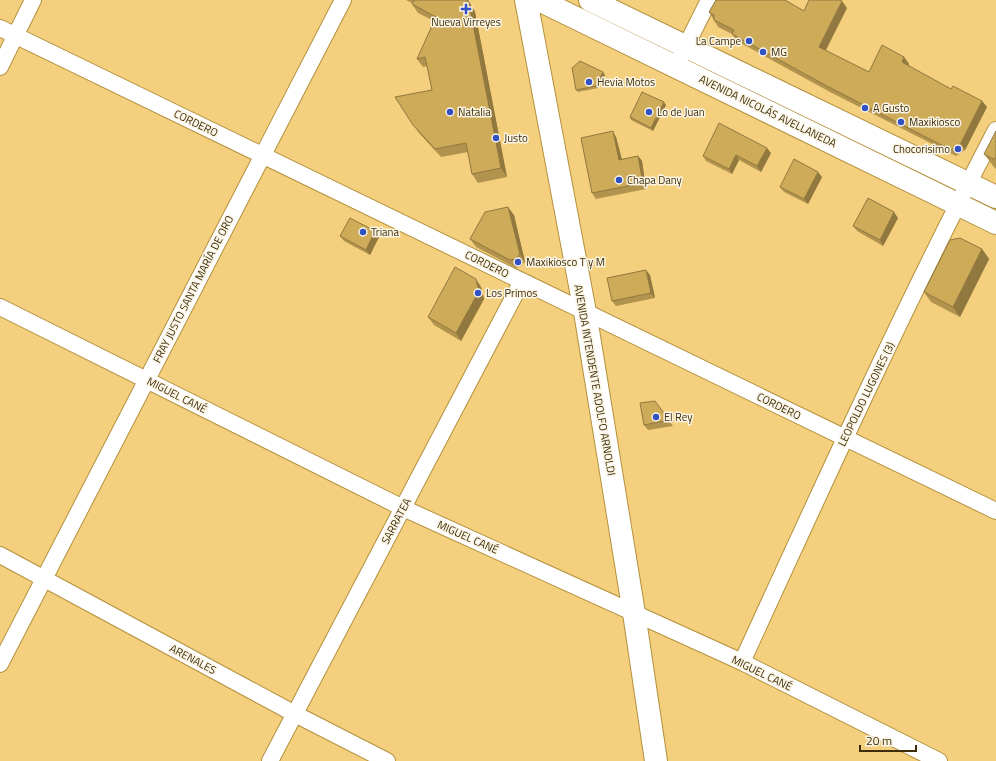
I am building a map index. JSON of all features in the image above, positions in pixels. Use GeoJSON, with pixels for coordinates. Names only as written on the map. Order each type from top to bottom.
{"type":"FeatureCollection","features":[{"type":"Feature","properties":{"kind":"main road","name":"AVENIDA INTENDENTE ADOLFO ARNOLDI"},"geometry":{"type":"LineString","coordinates":[[526,0],[585,312],[634,613],[656,761]]}},
{"type":"Feature","properties":{"kind":"main road","name":"AVENIDA NICOLÁS AVELLANEDA"},"geometry":{"type":"LineString","coordinates":[[539,0],[996,223]]}},
{"type":"Feature","properties":{"kind":"main road","name":"AVENIDA NICOLÁS AVELLANEDA"},"geometry":{"type":"LineString","coordinates":[[590,0],[985,189]]}},
{"type":"Feature","properties":{"kind":"street"},"geometry":{"type":"LineString","coordinates":[[0,67],[33,0]]}},
{"type":"Feature","properties":{"kind":"street","name":"FRAY JUSTO SANTA MARÍA DE ORO"},"geometry":{"type":"LineString","coordinates":[[0,664],[343,0]]}},
{"type":"Feature","properties":{"kind":"street"},"geometry":{"type":"LineString","coordinates":[[676,67],[709,0]]}},
{"type":"Feature","properties":{"kind":"street","name":"CORDERO"},"geometry":{"type":"LineString","coordinates":[[0,28],[996,511]]}},
{"type":"Feature","properties":{"kind":"street","name":"LEOPOLDO LUGONES (3)"},"geometry":{"type":"LineString","coordinates":[[742,662],[845,439],[958,204],[985,189],[996,130]]}},
{"type":"Feature","properties":{"kind":"street","name":"SARRATEA"},"geometry":{"type":"LineString","coordinates":[[270,761],[522,281]]}},
{"type":"Feature","properties":{"kind":"street","name":"MIGUEL CANÉ"},"geometry":{"type":"LineString","coordinates":[[0,307],[402,508],[742,662],[940,761]]}},
{"type":"Feature","properties":{"kind":"street","name":"ARENALES"},"geometry":{"type":"LineString","coordinates":[[0,555],[295,714],[387,761]]}},
{"type":"Feature","properties":{"kind":"building"},"geometry":{"type":"Polygon","coordinates":[[[414,0],[467,0],[501,168],[472,174],[466,143],[435,149],[413,125],[395,97],[432,90],[425,57],[417,59],[436,17],[412,4],[414,0]]]}},
{"type":"Feature","properties":{"kind":"building"},"geometry":{"type":"Polygon","coordinates":[[[716,0],[785,0],[804,11],[809,0],[840,0],[842,1],[819,47],[869,72],[882,45],[904,57],[902,62],[951,89],[953,86],[982,101],[961,143],[951,150],[825,85],[732,34],[734,30],[714,20],[714,15],[709,12],[716,0]]]}},
{"type":"Feature","properties":{"kind":"building","name":"Hevia Motos"},"geometry":{"type":"Polygon","coordinates":[[[580,61],[603,72],[596,86],[576,90],[572,68],[580,61]]]}},
{"type":"Feature","properties":{"kind":"building","name":"Lo de Juan"},"geometry":{"type":"Polygon","coordinates":[[[642,92],[664,102],[651,128],[630,117],[642,92]]]}},
{"type":"Feature","properties":{"kind":"building"},"geometry":{"type":"Polygon","coordinates":[[[719,123],[767,148],[757,166],[736,155],[729,169],[703,156],[719,123]]]}},
{"type":"Feature","properties":{"kind":"building"},"geometry":{"type":"Polygon","coordinates":[[[613,131],[619,160],[638,156],[643,183],[592,193],[581,138],[613,131]]]}},
{"type":"Feature","properties":{"kind":"building"},"geometry":{"type":"Polygon","coordinates":[[[996,131],[996,158],[993,159],[984,154],[996,131]]]}},
{"type":"Feature","properties":{"kind":"building"},"geometry":{"type":"Polygon","coordinates":[[[794,159],[818,172],[804,199],[780,187],[794,159]]]}},
{"type":"Feature","properties":{"kind":"building"},"geometry":{"type":"Polygon","coordinates":[[[868,198],[894,212],[880,240],[853,226],[868,198]]]}},
{"type":"Feature","properties":{"kind":"building"},"geometry":{"type":"Polygon","coordinates":[[[508,207],[520,254],[515,259],[510,260],[470,239],[485,212],[508,207]]]}},
{"type":"Feature","properties":{"kind":"building"},"geometry":{"type":"Polygon","coordinates":[[[350,218],[375,231],[366,250],[340,236],[350,218]]]}},
{"type":"Feature","properties":{"kind":"building"},"geometry":{"type":"Polygon","coordinates":[[[960,238],[982,249],[953,307],[924,292],[950,240],[960,238]]]}},
{"type":"Feature","properties":{"kind":"building"},"geometry":{"type":"Polygon","coordinates":[[[455,267],[476,279],[479,291],[456,333],[428,317],[455,267]]]}},
{"type":"Feature","properties":{"kind":"building"},"geometry":{"type":"Polygon","coordinates":[[[646,270],[651,293],[612,301],[607,278],[646,270]]]}},
{"type":"Feature","properties":{"kind":"building","name":"El Rey"},"geometry":{"type":"Polygon","coordinates":[[[655,401],[669,420],[644,425],[640,403],[655,401]]]}},
{"type":"Feature","properties":{"kind":"place","name":"Nueva Virreyes"},"geometry":{"type":"Point","coordinates":[466,9]}},
{"type":"Feature","properties":{"kind":"place","name":"La Campe"},"geometry":{"type":"Point","coordinates":[749,41]}},
{"type":"Feature","properties":{"kind":"place","name":"MG"},"geometry":{"type":"Point","coordinates":[763,52]}},
{"type":"Feature","properties":{"kind":"place","name":"Hevia Motos"},"geometry":{"type":"Point","coordinates":[589,82]}},
{"type":"Feature","properties":{"kind":"place","name":"A Gusto"},"geometry":{"type":"Point","coordinates":[865,108]}},
{"type":"Feature","properties":{"kind":"place","name":"Natalia"},"geometry":{"type":"Point","coordinates":[450,112]}},
{"type":"Feature","properties":{"kind":"place","name":"Lo de Juan"},"geometry":{"type":"Point","coordinates":[649,112]}},
{"type":"Feature","properties":{"kind":"place","name":"Maxikiosco"},"geometry":{"type":"Point","coordinates":[901,122]}},
{"type":"Feature","properties":{"kind":"place","name":"Justo"},"geometry":{"type":"Point","coordinates":[496,138]}},
{"type":"Feature","properties":{"kind":"place","name":"Chocorisimo"},"geometry":{"type":"Point","coordinates":[958,149]}},
{"type":"Feature","properties":{"kind":"place","name":"Chapa Dany"},"geometry":{"type":"Point","coordinates":[619,180]}},
{"type":"Feature","properties":{"kind":"place","name":"Triana"},"geometry":{"type":"Point","coordinates":[363,232]}},
{"type":"Feature","properties":{"kind":"place","name":"Maxikiosco T y M"},"geometry":{"type":"Point","coordinates":[518,262]}},
{"type":"Feature","properties":{"kind":"place","name":"Los Primos"},"geometry":{"type":"Point","coordinates":[478,293]}},
{"type":"Feature","properties":{"kind":"place","name":"El Rey"},"geometry":{"type":"Point","coordinates":[656,417]}}]}
